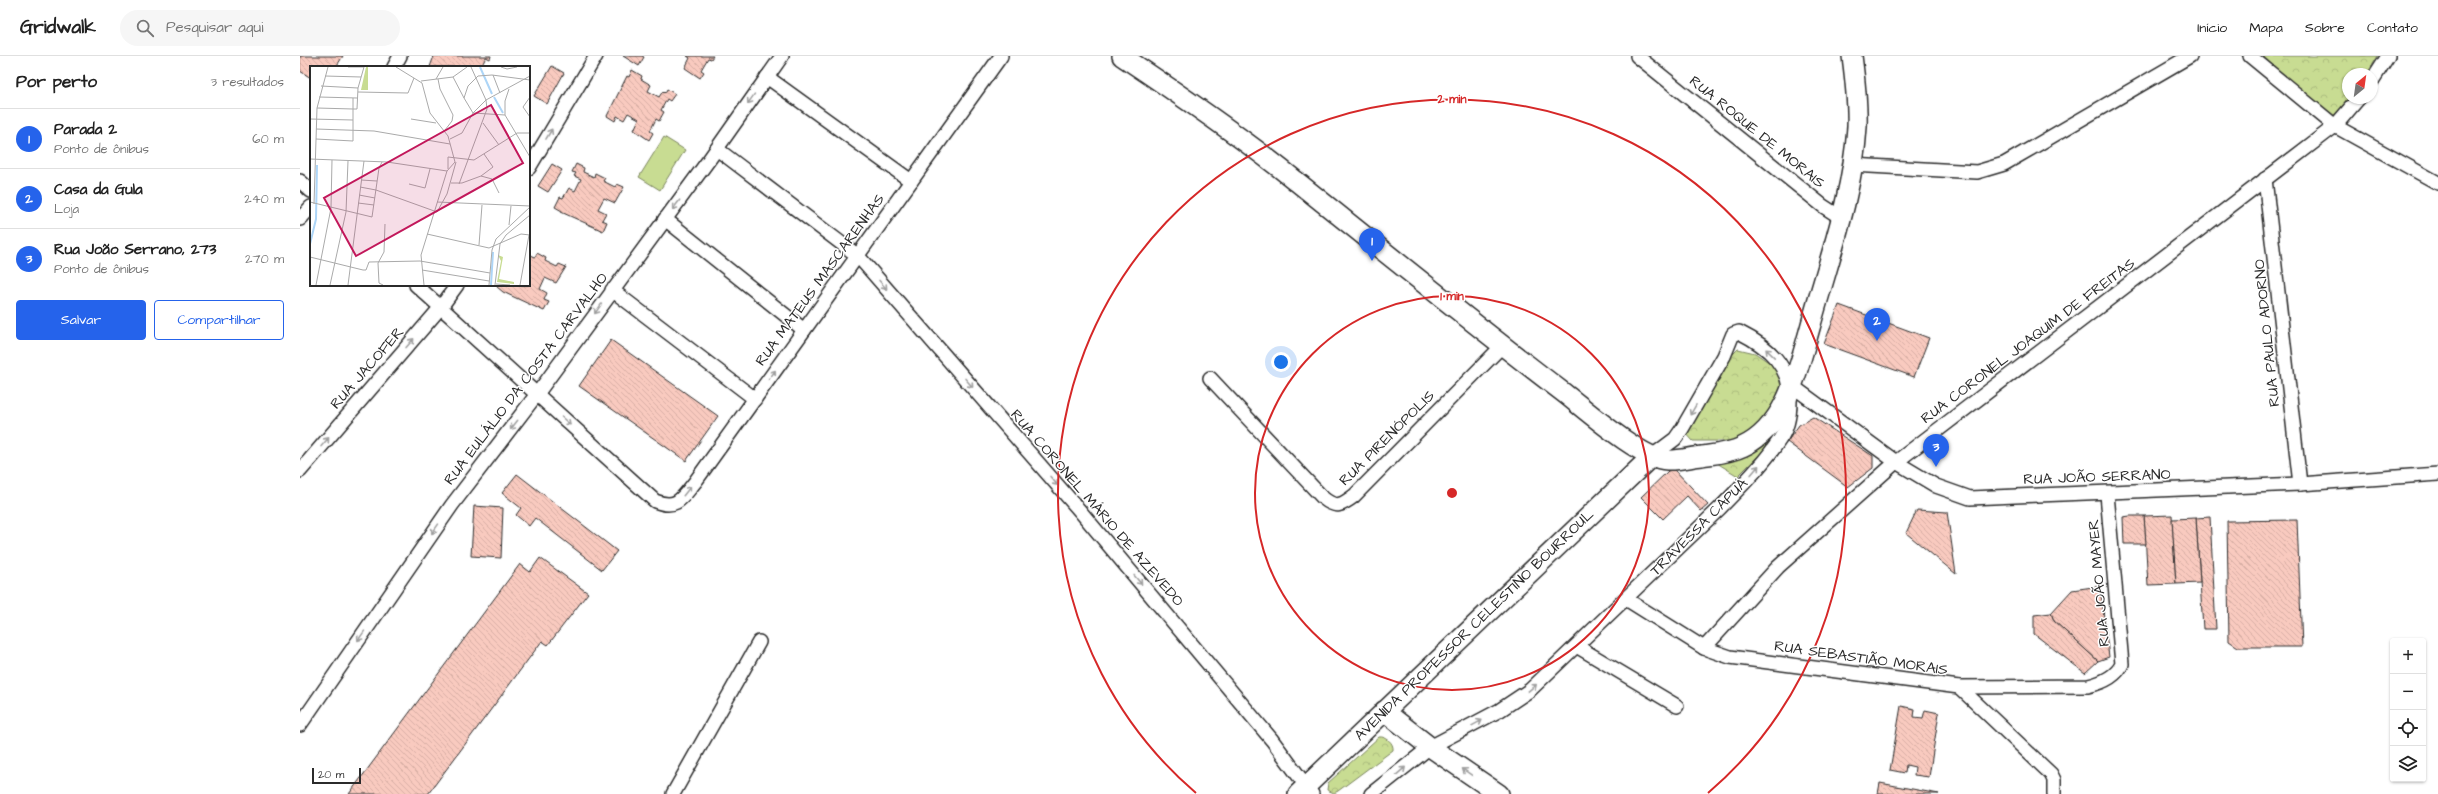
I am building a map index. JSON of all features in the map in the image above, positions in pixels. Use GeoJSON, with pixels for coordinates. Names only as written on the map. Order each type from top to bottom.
{"type":"FeatureCollection","features":[{"type":"Feature","properties":{"kind":"main road"},"geometry":{"type":"LineString","coordinates":[[1122,56],[1208,114],[1280,169],[1502,346],[1651,457],[1667,460],[1730,452],[1744,447],[1766,430],[1778,415],[1791,385],[1804,347],[1840,217],[1852,165],[1857,123],[1856,87],[1852,56]]}},
{"type":"Feature","properties":{"kind":"main road","name":"AVENIDA PROFESSOR CELESTINO BOURROUL"},"geometry":{"type":"LineString","coordinates":[[1305,792],[1384,711],[1651,457]]}},
{"type":"Feature","properties":{"kind":"main road"},"geometry":{"type":"LineString","coordinates":[[1384,711],[1430,747],[1499,794]]}},
{"type":"Feature","properties":{"kind":"street"},"geometry":{"type":"LineString","coordinates":[[395,66],[400,56]]}},
{"type":"Feature","properties":{"kind":"street"},"geometry":{"type":"LineString","coordinates":[[530,166],[596,56]]}},
{"type":"Feature","properties":{"kind":"street","name":"RUA EULÁLIO DA COSTA CARVALHO"},"geometry":{"type":"LineString","coordinates":[[300,724],[452,505],[537,394],[717,149],[782,56]]}},
{"type":"Feature","properties":{"kind":"street","name":"RUA MATEUS MASCARENHAS"},"geometry":{"type":"LineString","coordinates":[[537,394],[655,501],[666,506],[675,504],[682,498],[755,399],[1001,56]]}},
{"type":"Feature","properties":{"kind":"street","name":"RUA ROQUE DE MORAIS"},"geometry":{"type":"LineString","coordinates":[[1637,56],[1823,206],[1840,217]]}},
{"type":"Feature","properties":{"kind":"street"},"geometry":{"type":"LineString","coordinates":[[1852,165],[1977,172],[2004,164],[2190,56]]}},
{"type":"Feature","properties":{"kind":"street"},"geometry":{"type":"LineString","coordinates":[[2250,56],[2335,126],[2438,183]]}},
{"type":"Feature","properties":{"kind":"street"},"geometry":{"type":"LineString","coordinates":[[2378,72],[2388,56]]}},
{"type":"Feature","properties":{"kind":"street"},"geometry":{"type":"LineString","coordinates":[[766,77],[911,181]]}},
{"type":"Feature","properties":{"kind":"street","name":"RUA CORONEL JOAQUIM DE FREITAS"},"geometry":{"type":"LineString","coordinates":[[1704,648],[1778,567],[1896,462],[2335,126],[2354,104]]}},
{"type":"Feature","properties":{"kind":"street","name":"RUA CORONEL MÁRIO DE AZEVEDO"},"geometry":{"type":"LineString","coordinates":[[717,149],[858,256],[1080,510],[1272,740],[1305,792]]}},
{"type":"Feature","properties":{"kind":"street","name":"RUA PAULO ADORNO"},"geometry":{"type":"LineString","coordinates":[[2265,179],[2300,484]]}},
{"type":"Feature","properties":{"kind":"street"},"geometry":{"type":"LineString","coordinates":[[300,181],[310,190]]}},
{"type":"Feature","properties":{"kind":"street"},"geometry":{"type":"LineString","coordinates":[[300,219],[310,207]]}},
{"type":"Feature","properties":{"kind":"street"},"geometry":{"type":"LineString","coordinates":[[665,219],[804,330]]}},
{"type":"Feature","properties":{"kind":"street"},"geometry":{"type":"LineString","coordinates":[[417,286],[537,394]]}},
{"type":"Feature","properties":{"kind":"street","name":"RUA JACOFER"},"geometry":{"type":"LineString","coordinates":[[300,471],[441,307],[455,286]]}},
{"type":"Feature","properties":{"kind":"street"},"geometry":{"type":"LineString","coordinates":[[612,290],[755,399]]}},
{"type":"Feature","properties":{"kind":"street"},"geometry":{"type":"LineString","coordinates":[[1651,457],[1675,439],[1682,429],[1724,356],[1733,334],[1737,332],[1760,343],[1777,360],[1785,371],[1791,385]]}},
{"type":"Feature","properties":{"kind":"street","name":"RUA PIRENÓPOLIS"},"geometry":{"type":"LineString","coordinates":[[1210,378],[1323,498],[1335,506],[1342,505],[1502,346]]}},
{"type":"Feature","properties":{"kind":"street","name":"RUA JOÃO SERRANO"},"geometry":{"type":"LineString","coordinates":[[1791,385],[1896,462],[1936,486],[1970,498],[2108,494],[2300,484],[2438,474]]}},
{"type":"Feature","properties":{"kind":"street","name":"TRAVESSA CAPUÁ"},"geometry":{"type":"LineString","coordinates":[[1371,794],[1430,747],[1500,710],[1530,690],[1578,646],[1742,485],[1776,444],[1788,418],[1791,385]]}},
{"type":"Feature","properties":{"kind":"street","name":"RUA JOÃO MAYER"},"geometry":{"type":"LineString","coordinates":[[1959,688],[2088,686],[2098,684],[2119,670],[2122,664],[2108,494]]}},
{"type":"Feature","properties":{"kind":"street","name":"RUA SEBASTIÃO MORAIS"},"geometry":{"type":"LineString","coordinates":[[1626,599],[1704,648],[1730,657],[1959,688],[2051,774],[2054,780],[2054,794]]}},
{"type":"Feature","properties":{"kind":"street"},"geometry":{"type":"LineString","coordinates":[[673,794],[758,642]]}},
{"type":"Feature","properties":{"kind":"street"},"geometry":{"type":"LineString","coordinates":[[1578,646],[1677,706]]}},
{"type":"Feature","properties":{"kind":"green space"},"geometry":{"type":"Polygon","coordinates":[[[2263,56],[2378,56],[2371,68],[2342,68],[2342,104],[2346,104],[2333,120],[2263,56]]]}},
{"type":"Feature","properties":{"kind":"green space"},"geometry":{"type":"Polygon","coordinates":[[[664,137],[685,150],[660,190],[639,177],[664,137]]]}},
{"type":"Feature","properties":{"kind":"green space"},"geometry":{"type":"Polygon","coordinates":[[[1738,349],[1755,353],[1779,369],[1785,392],[1768,420],[1737,441],[1693,441],[1685,432],[1727,360],[1738,349]]]}},
{"type":"Feature","properties":{"kind":"green space"},"geometry":{"type":"Polygon","coordinates":[[[1781,426],[1779,435],[1738,476],[1712,460],[1781,426]]]}},
{"type":"Feature","properties":{"kind":"green space"},"geometry":{"type":"Polygon","coordinates":[[[1379,737],[1389,740],[1393,750],[1338,791],[1334,793],[1327,790],[1328,783],[1379,737]]]}},
{"type":"Feature","properties":{"kind":"building"},"geometry":{"type":"Polygon","coordinates":[[[300,56],[343,56],[337,66],[310,66],[310,77],[300,71],[300,56]]]}},
{"type":"Feature","properties":{"kind":"building"},"geometry":{"type":"Polygon","coordinates":[[[434,56],[491,56],[490,59],[486,57],[482,66],[430,66],[434,56]]]}},
{"type":"Feature","properties":{"kind":"building"},"geometry":{"type":"Polygon","coordinates":[[[623,56],[642,56],[644,57],[639,66],[623,56]]]}},
{"type":"Feature","properties":{"kind":"building"},"geometry":{"type":"Polygon","coordinates":[[[687,56],[713,56],[711,59],[708,58],[701,70],[704,72],[700,78],[685,68],[690,58],[687,56]]]}},
{"type":"Feature","properties":{"kind":"building"},"geometry":{"type":"Polygon","coordinates":[[[552,66],[564,73],[547,104],[534,96],[552,66]]]}},
{"type":"Feature","properties":{"kind":"building"},"geometry":{"type":"Polygon","coordinates":[[[632,70],[642,76],[641,79],[651,85],[648,91],[659,97],[663,91],[665,93],[667,89],[675,94],[670,101],[667,99],[661,110],[664,112],[659,121],[656,119],[650,131],[653,133],[649,140],[634,130],[639,119],[628,113],[624,120],[617,116],[615,121],[607,116],[627,76],[629,77],[632,70]]]}},
{"type":"Feature","properties":{"kind":"building"},"geometry":{"type":"Polygon","coordinates":[[[552,164],[562,170],[548,192],[538,186],[552,164]]]}},
{"type":"Feature","properties":{"kind":"building"},"geometry":{"type":"Polygon","coordinates":[[[576,164],[584,168],[583,172],[594,177],[595,173],[605,178],[603,181],[615,187],[617,184],[624,187],[615,203],[604,198],[598,209],[606,213],[602,220],[607,222],[603,231],[561,212],[562,211],[555,207],[560,197],[563,198],[569,188],[575,191],[581,179],[574,176],[576,173],[572,172],[576,164]]]}},
{"type":"Feature","properties":{"kind":"building"},"geometry":{"type":"Polygon","coordinates":[[[537,253],[546,258],[545,261],[557,267],[559,264],[566,267],[556,283],[545,278],[540,289],[547,293],[544,300],[549,302],[544,311],[503,292],[497,287],[530,286],[530,254],[535,257],[537,253]]]}},
{"type":"Feature","properties":{"kind":"building"},"geometry":{"type":"Polygon","coordinates":[[[1839,305],[1929,338],[1914,377],[1824,344],[1839,305]]]}},
{"type":"Feature","properties":{"kind":"building"},"geometry":{"type":"Polygon","coordinates":[[[611,340],[718,416],[686,461],[579,386],[611,340]]]}},
{"type":"Feature","properties":{"kind":"building"},"geometry":{"type":"Polygon","coordinates":[[[1813,417],[1873,456],[1873,468],[1848,487],[1787,442],[1799,425],[1813,417]]]}},
{"type":"Feature","properties":{"kind":"building"},"geometry":{"type":"Polygon","coordinates":[[[1674,469],[1708,505],[1701,511],[1687,496],[1663,519],[1641,497],[1668,471],[1674,469]]]}},
{"type":"Feature","properties":{"kind":"building"},"geometry":{"type":"Polygon","coordinates":[[[517,474],[617,551],[602,570],[535,518],[529,526],[516,515],[521,508],[502,493],[517,474]]]}},
{"type":"Feature","properties":{"kind":"building"},"geometry":{"type":"Polygon","coordinates":[[[474,506],[503,508],[501,558],[471,556],[474,506]]]}},
{"type":"Feature","properties":{"kind":"building"},"geometry":{"type":"Polygon","coordinates":[[[1917,510],[1947,512],[1956,574],[1906,533],[1917,510]]]}},
{"type":"Feature","properties":{"kind":"building"},"geometry":{"type":"Polygon","coordinates":[[[2172,515],[2176,584],[2148,585],[2144,516],[2172,515]]]}},
{"type":"Feature","properties":{"kind":"building"},"geometry":{"type":"Polygon","coordinates":[[[2144,516],[2146,544],[2124,544],[2123,517],[2144,516]]]}},
{"type":"Feature","properties":{"kind":"building"},"geometry":{"type":"Polygon","coordinates":[[[2210,517],[2216,629],[2203,629],[2196,518],[2210,517]]]}},
{"type":"Feature","properties":{"kind":"building"},"geometry":{"type":"Polygon","coordinates":[[[2196,518],[2200,583],[2176,584],[2172,519],[2196,518]]]}},
{"type":"Feature","properties":{"kind":"building"},"geometry":{"type":"Polygon","coordinates":[[[2297,520],[2302,647],[2238,647],[2229,641],[2227,521],[2297,520]]]}},
{"type":"Feature","properties":{"kind":"building"},"geometry":{"type":"Polygon","coordinates":[[[540,558],[588,593],[548,645],[542,641],[428,794],[349,794],[520,564],[530,572],[540,558]]]}},
{"type":"Feature","properties":{"kind":"building"},"geometry":{"type":"Polygon","coordinates":[[[2100,586],[2109,657],[2098,661],[2054,621],[2051,613],[2072,590],[2100,586]]]}},
{"type":"Feature","properties":{"kind":"building"},"geometry":{"type":"Polygon","coordinates":[[[2051,613],[2054,621],[2098,661],[2085,673],[2034,634],[2034,615],[2051,613]]]}},
{"type":"Feature","properties":{"kind":"building"},"geometry":{"type":"Polygon","coordinates":[[[1901,706],[1915,709],[1914,717],[1923,718],[1925,710],[1939,713],[1929,777],[1914,775],[1915,767],[1906,765],[1905,773],[1890,770],[1901,706]]]}},
{"type":"Feature","properties":{"kind":"building"},"geometry":{"type":"Polygon","coordinates":[[[1880,783],[1939,794],[1878,794],[1880,783]]]}},
{"type":"Feature","properties":{"kind":"place","name":"Parada 2"},"geometry":{"type":"Point","coordinates":[1372,261]}},
{"type":"Feature","properties":{"kind":"place","name":"Casa da Gula"},"geometry":{"type":"Point","coordinates":[1877,341]}},
{"type":"Feature","properties":{"kind":"place","name":"Rua João Serrano, 273"},"geometry":{"type":"Point","coordinates":[1936,467]}}]}
